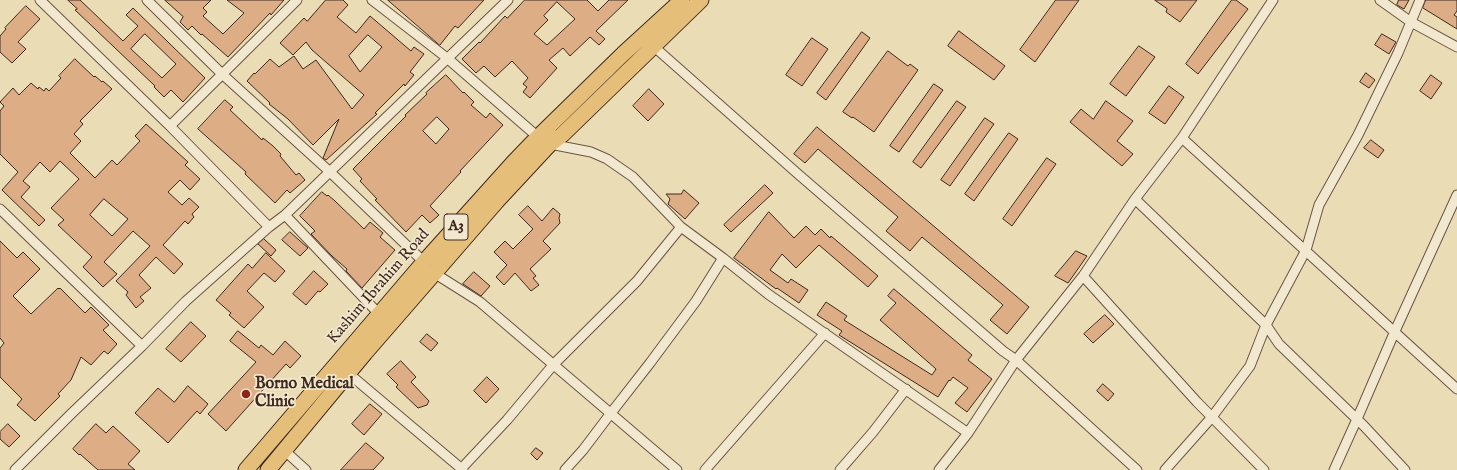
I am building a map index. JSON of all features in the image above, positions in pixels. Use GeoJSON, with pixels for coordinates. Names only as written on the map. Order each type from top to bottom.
{"type":"FeatureCollection","features":[{"type":"Feature","properties":{"kind":"highway","name":"Kashim Ibrahim Road"},"geometry":{"type":"LineString","coordinates":[[648,42],[682,0]]}},
{"type":"Feature","properties":{"kind":"highway","name":"Kashim Ibrahim Road"},"geometry":{"type":"LineString","coordinates":[[268,470],[348,373],[429,268],[623,54],[648,42],[701,0]]}},
{"type":"Feature","properties":{"kind":"highway","name":"Kashim Ibrahim Road"},"geometry":{"type":"LineString","coordinates":[[246,470],[379,314],[429,268]]}},
{"type":"Feature","properties":{"kind":"street"},"geometry":{"type":"LineString","coordinates":[[40,0],[170,126],[269,227]]}},
{"type":"Feature","properties":{"kind":"street"},"geometry":{"type":"LineString","coordinates":[[147,0],[222,74],[329,171],[429,268],[480,302],[677,470]]}},
{"type":"Feature","properties":{"kind":"street"},"geometry":{"type":"LineString","coordinates":[[170,126],[297,0]]}},
{"type":"Feature","properties":{"kind":"street"},"geometry":{"type":"LineString","coordinates":[[372,0],[448,58],[544,140],[591,152],[607,159],[633,177],[681,227],[768,294],[968,433]]}},
{"type":"Feature","properties":{"kind":"street"},"geometry":{"type":"LineString","coordinates":[[15,470],[186,302],[284,214],[508,0]]}},
{"type":"Feature","properties":{"kind":"street"},"geometry":{"type":"LineString","coordinates":[[939,470],[968,433],[1016,360],[1083,276],[1135,199],[1182,138],[1273,0]]}},
{"type":"Feature","properties":{"kind":"street"},"geometry":{"type":"LineString","coordinates":[[1380,0],[1411,22],[1457,47]]}},
{"type":"Feature","properties":{"kind":"street"},"geometry":{"type":"LineString","coordinates":[[1165,470],[1212,417],[1250,366],[1266,325],[1306,250],[1319,205],[1358,135],[1398,53],[1420,0]]}},
{"type":"Feature","properties":{"kind":"street"},"geometry":{"type":"LineString","coordinates":[[648,42],[810,185],[1003,351],[1016,360],[1137,470]]}},
{"type":"Feature","properties":{"kind":"street"},"geometry":{"type":"LineString","coordinates":[[1182,138],[1457,389]]}},
{"type":"Feature","properties":{"kind":"street"},"geometry":{"type":"LineString","coordinates":[[1334,470],[1357,420],[1394,331],[1457,195]]}},
{"type":"Feature","properties":{"kind":"street"},"geometry":{"type":"LineString","coordinates":[[1135,199],[1266,325],[1279,344],[1357,420],[1405,470]]}},
{"type":"Feature","properties":{"kind":"street"},"geometry":{"type":"LineString","coordinates":[[0,209],[142,346]]}},
{"type":"Feature","properties":{"kind":"street"},"geometry":{"type":"LineString","coordinates":[[284,214],[379,314]]}},
{"type":"Feature","properties":{"kind":"street"},"geometry":{"type":"LineString","coordinates":[[348,373],[461,469],[507,420],[554,364],[637,281],[681,227]]}},
{"type":"Feature","properties":{"kind":"street"},"geometry":{"type":"LineString","coordinates":[[565,470],[583,450],[650,363],[691,307],[723,258]]}},
{"type":"Feature","properties":{"kind":"street"},"geometry":{"type":"LineString","coordinates":[[1083,276],[1212,417],[1264,470]]}},
{"type":"Feature","properties":{"kind":"street"},"geometry":{"type":"LineString","coordinates":[[704,470],[825,333]]}},
{"type":"Feature","properties":{"kind":"street"},"geometry":{"type":"LineString","coordinates":[[840,470],[873,432],[906,389]]}},
{"type":"Feature","properties":{"kind":"street"},"geometry":{"type":"LineString","coordinates":[[285,451],[306,470]]}},
{"type":"Feature","properties":{"kind":"building"},"geometry":{"type":"Polygon","coordinates":[[[68,0],[80,0],[123,41],[138,26],[126,15],[133,8],[205,78],[183,102],[171,90],[164,97],[154,87],[155,86],[75,10],[77,9],[68,0]],[[145,34],[131,49],[162,78],[176,64],[145,34]]]}},
{"type":"Feature","properties":{"kind":"building"},"geometry":{"type":"Polygon","coordinates":[[[165,0],[211,0],[203,8],[207,12],[203,16],[223,34],[244,13],[227,0],[284,0],[271,15],[270,13],[228,57],[192,26],[188,30],[180,22],[183,17],[165,0]]]}},
{"type":"Feature","properties":{"kind":"building"},"geometry":{"type":"Polygon","coordinates":[[[326,0],[343,0],[348,5],[337,17],[356,33],[370,16],[411,51],[414,47],[424,54],[410,72],[414,75],[405,86],[404,84],[375,113],[377,114],[326,160],[323,158],[339,119],[313,145],[288,119],[269,104],[270,103],[247,81],[270,59],[279,67],[294,56],[303,69],[316,60],[352,109],[364,95],[312,50],[306,42],[293,55],[280,43],[304,18],[307,21],[326,0]],[[368,35],[349,56],[360,72],[382,47],[368,35]]]}},
{"type":"Feature","properties":{"kind":"building"},"geometry":{"type":"Polygon","coordinates":[[[388,0],[484,0],[458,28],[455,26],[440,45],[388,0]]]}},
{"type":"Feature","properties":{"kind":"building"},"geometry":{"type":"Polygon","coordinates":[[[525,0],[587,0],[598,11],[609,0],[628,0],[596,31],[605,39],[599,45],[590,37],[570,56],[563,48],[549,60],[557,68],[530,98],[523,92],[527,87],[523,84],[528,78],[512,61],[495,77],[484,66],[476,73],[462,59],[479,42],[480,43],[505,16],[507,18],[525,0]],[[557,2],[544,16],[548,20],[534,34],[547,45],[575,19],[557,2]]]}},
{"type":"Feature","properties":{"kind":"building"},"geometry":{"type":"Polygon","coordinates":[[[1056,0],[1079,0],[1035,62],[1020,50],[1056,0]]]}},
{"type":"Feature","properties":{"kind":"building"},"geometry":{"type":"Polygon","coordinates":[[[1155,0],[1197,0],[1180,22],[1166,12],[1167,9],[1155,0]]]}},
{"type":"Feature","properties":{"kind":"building"},"geometry":{"type":"Polygon","coordinates":[[[1232,0],[1236,0],[1248,9],[1198,74],[1186,64],[1232,0]]]}},
{"type":"Feature","properties":{"kind":"building"},"geometry":{"type":"Polygon","coordinates":[[[1399,0],[1409,0],[1404,9],[1397,5],[1399,0]]]}},
{"type":"Feature","properties":{"kind":"building"},"geometry":{"type":"Polygon","coordinates":[[[1426,0],[1457,0],[1457,11],[1454,15],[1457,17],[1457,29],[1423,8],[1426,0]]]}},
{"type":"Feature","properties":{"kind":"building"},"geometry":{"type":"Polygon","coordinates":[[[26,6],[40,19],[18,42],[26,49],[12,63],[0,52],[0,36],[6,29],[5,28],[26,6]]]}},
{"type":"Feature","properties":{"kind":"building"},"geometry":{"type":"Polygon","coordinates":[[[959,31],[1005,66],[994,80],[948,46],[959,31]]]}},
{"type":"Feature","properties":{"kind":"building"},"geometry":{"type":"Polygon","coordinates":[[[862,32],[870,38],[826,100],[817,93],[862,32]]]}},
{"type":"Feature","properties":{"kind":"building"},"geometry":{"type":"Polygon","coordinates":[[[1382,34],[1396,42],[1389,54],[1375,45],[1382,34]]]}},
{"type":"Feature","properties":{"kind":"building"},"geometry":{"type":"Polygon","coordinates":[[[812,38],[828,49],[802,86],[786,75],[812,38]]]}},
{"type":"Feature","properties":{"kind":"building"},"geometry":{"type":"Polygon","coordinates":[[[1139,46],[1155,57],[1126,96],[1110,84],[1139,46]]]}},
{"type":"Feature","properties":{"kind":"building"},"geometry":{"type":"Polygon","coordinates":[[[888,51],[908,66],[910,64],[918,70],[874,132],[853,117],[852,118],[843,112],[888,51]]]}},
{"type":"Feature","properties":{"kind":"building"},"geometry":{"type":"Polygon","coordinates":[[[75,59],[94,77],[95,76],[102,82],[103,81],[112,89],[80,121],[83,124],[74,134],[81,141],[70,153],[95,178],[112,160],[117,165],[140,141],[135,136],[146,124],[188,162],[185,165],[200,179],[190,190],[180,180],[168,192],[182,205],[189,198],[199,207],[192,214],[194,217],[188,224],[185,221],[163,245],[183,264],[174,274],[156,257],[139,275],[151,288],[140,297],[144,301],[136,308],[126,295],[128,292],[116,281],[150,246],[133,231],[104,262],[117,274],[103,287],[83,267],[92,257],[58,225],[64,220],[51,208],[79,179],[60,161],[50,172],[40,162],[23,181],[30,187],[21,197],[45,220],[39,226],[2,190],[18,172],[0,154],[0,111],[4,106],[0,102],[13,88],[19,95],[31,83],[38,89],[39,87],[44,91],[46,88],[49,91],[61,78],[59,76],[75,59]],[[104,199],[90,215],[112,236],[128,219],[104,199]]]}},
{"type":"Feature","properties":{"kind":"building"},"geometry":{"type":"Polygon","coordinates":[[[1366,73],[1375,80],[1369,88],[1360,82],[1366,73]]]}},
{"type":"Feature","properties":{"kind":"building"},"geometry":{"type":"Polygon","coordinates":[[[446,75],[474,102],[471,105],[486,118],[490,113],[503,125],[430,206],[439,215],[430,223],[422,215],[406,232],[375,200],[377,199],[360,181],[362,179],[353,169],[406,116],[405,115],[427,94],[426,93],[446,75]],[[437,117],[423,131],[436,144],[449,129],[437,117]]]}},
{"type":"Feature","properties":{"kind":"building"},"geometry":{"type":"Polygon","coordinates":[[[1431,75],[1442,83],[1431,99],[1420,91],[1431,75]]]}},
{"type":"Feature","properties":{"kind":"building"},"geometry":{"type":"Polygon","coordinates":[[[934,84],[943,90],[899,152],[890,146],[934,84]]]}},
{"type":"Feature","properties":{"kind":"building"},"geometry":{"type":"Polygon","coordinates":[[[1169,86],[1184,97],[1165,124],[1149,113],[1169,86]]]}},
{"type":"Feature","properties":{"kind":"building"},"geometry":{"type":"Polygon","coordinates":[[[649,89],[664,104],[648,121],[633,106],[649,89]]]}},
{"type":"Feature","properties":{"kind":"building"},"geometry":{"type":"Polygon","coordinates":[[[225,100],[233,107],[230,110],[262,140],[263,138],[273,146],[281,154],[280,156],[296,175],[299,173],[305,180],[290,193],[287,190],[275,203],[245,174],[246,172],[198,129],[225,100]]]}},
{"type":"Feature","properties":{"kind":"building"},"geometry":{"type":"Polygon","coordinates":[[[957,101],[966,107],[921,168],[913,162],[957,101]]]}},
{"type":"Feature","properties":{"kind":"building"},"geometry":{"type":"Polygon","coordinates":[[[1106,101],[1133,121],[1117,141],[1133,154],[1122,166],[1070,122],[1081,109],[1093,119],[1106,101]]]}},
{"type":"Feature","properties":{"kind":"building"},"geometry":{"type":"Polygon","coordinates":[[[985,118],[994,124],[950,186],[941,180],[985,118]]]}},
{"type":"Feature","properties":{"kind":"building"},"geometry":{"type":"Polygon","coordinates":[[[817,127],[1029,307],[1007,334],[990,320],[1003,305],[922,237],[910,251],[886,231],[898,217],[818,149],[805,163],[794,154],[817,127]]]}},
{"type":"Feature","properties":{"kind":"building"},"geometry":{"type":"Polygon","coordinates":[[[1009,133],[1018,139],[974,201],[965,194],[1009,133]]]}},
{"type":"Feature","properties":{"kind":"building"},"geometry":{"type":"Polygon","coordinates":[[[1371,140],[1384,150],[1378,158],[1364,148],[1371,140]]]}},
{"type":"Feature","properties":{"kind":"building"},"geometry":{"type":"Polygon","coordinates":[[[1047,158],[1056,164],[1012,226],[1003,219],[1047,158]]]}},
{"type":"Feature","properties":{"kind":"building"},"geometry":{"type":"Polygon","coordinates":[[[765,185],[773,193],[731,232],[724,225],[765,185]]]}},
{"type":"Feature","properties":{"kind":"building"},"geometry":{"type":"Polygon","coordinates":[[[684,190],[699,203],[685,219],[668,204],[670,199],[666,194],[681,194],[684,190]]]}},
{"type":"Feature","properties":{"kind":"building"},"geometry":{"type":"Polygon","coordinates":[[[322,192],[335,201],[364,229],[370,222],[383,233],[380,237],[395,250],[362,288],[346,271],[347,269],[311,234],[315,231],[300,216],[322,192]]]}},
{"type":"Feature","properties":{"kind":"building"},"geometry":{"type":"Polygon","coordinates":[[[528,206],[542,221],[553,208],[560,214],[560,223],[543,241],[551,249],[530,269],[536,276],[533,278],[539,285],[531,291],[515,273],[504,285],[496,277],[507,265],[494,252],[505,241],[513,249],[533,229],[519,215],[528,206]]]}},
{"type":"Feature","properties":{"kind":"building"},"geometry":{"type":"Polygon","coordinates":[[[769,212],[794,238],[806,226],[815,235],[821,229],[830,238],[831,236],[878,276],[868,287],[819,245],[796,268],[782,254],[770,270],[788,283],[791,279],[808,290],[799,303],[777,288],[776,289],[734,258],[769,212]]]}},
{"type":"Feature","properties":{"kind":"building"},"geometry":{"type":"Polygon","coordinates":[[[290,232],[308,248],[300,256],[282,240],[290,232]]]}},
{"type":"Feature","properties":{"kind":"building"},"geometry":{"type":"Polygon","coordinates":[[[264,239],[276,250],[271,256],[258,244],[264,239]]]}},
{"type":"Feature","properties":{"kind":"building"},"geometry":{"type":"Polygon","coordinates":[[[0,241],[17,258],[23,252],[40,269],[13,296],[31,314],[58,288],[60,288],[85,313],[91,307],[109,325],[103,330],[117,344],[108,354],[104,351],[91,365],[81,357],[71,380],[58,394],[60,396],[35,421],[17,405],[22,399],[0,377],[0,348],[4,343],[0,338],[0,241]]]}},
{"type":"Feature","properties":{"kind":"building"},"geometry":{"type":"Polygon","coordinates":[[[1076,251],[1087,256],[1068,283],[1055,276],[1076,251]]]}},
{"type":"Feature","properties":{"kind":"building"},"geometry":{"type":"Polygon","coordinates":[[[266,253],[285,271],[275,282],[264,273],[247,291],[264,307],[244,328],[229,315],[231,313],[216,300],[248,264],[252,268],[266,253]]]}},
{"type":"Feature","properties":{"kind":"building"},"geometry":{"type":"Polygon","coordinates":[[[314,271],[328,284],[320,292],[318,291],[306,305],[293,294],[314,271]]]}},
{"type":"Feature","properties":{"kind":"building"},"geometry":{"type":"Polygon","coordinates":[[[474,272],[490,286],[481,296],[463,284],[474,272]]]}},
{"type":"Feature","properties":{"kind":"building"},"geometry":{"type":"Polygon","coordinates":[[[894,289],[972,355],[968,360],[992,379],[967,412],[955,403],[968,388],[953,377],[950,381],[949,380],[938,397],[839,335],[842,331],[817,315],[826,302],[847,316],[844,320],[932,375],[936,369],[880,320],[896,303],[888,296],[894,289]]]}},
{"type":"Feature","properties":{"kind":"building"},"geometry":{"type":"Polygon","coordinates":[[[1105,315],[1114,324],[1093,343],[1084,334],[1105,315]]]}},
{"type":"Feature","properties":{"kind":"building"},"geometry":{"type":"Polygon","coordinates":[[[191,322],[206,336],[181,362],[166,349],[191,322]]]}},
{"type":"Feature","properties":{"kind":"building","name":"Borno Medical Clinic"},"geometry":{"type":"Polygon","coordinates":[[[238,331],[259,348],[261,345],[273,355],[285,341],[301,356],[290,368],[286,364],[226,431],[208,414],[256,362],[230,341],[238,331]]]}},
{"type":"Feature","properties":{"kind":"building"},"geometry":{"type":"Polygon","coordinates":[[[427,334],[438,343],[431,351],[420,342],[427,334]]]}},
{"type":"Feature","properties":{"kind":"building"},"geometry":{"type":"Polygon","coordinates":[[[401,361],[416,377],[411,382],[429,401],[427,405],[418,408],[396,387],[398,385],[387,374],[401,361]]]}},
{"type":"Feature","properties":{"kind":"building"},"geometry":{"type":"Polygon","coordinates":[[[487,377],[499,389],[486,403],[474,391],[487,377]]]}},
{"type":"Feature","properties":{"kind":"building"},"geometry":{"type":"Polygon","coordinates":[[[1103,384],[1114,394],[1108,401],[1097,391],[1103,384]]]}},
{"type":"Feature","properties":{"kind":"building"},"geometry":{"type":"Polygon","coordinates":[[[188,386],[208,404],[200,414],[197,411],[168,443],[135,413],[158,388],[174,402],[188,386]]]}},
{"type":"Feature","properties":{"kind":"building"},"geometry":{"type":"Polygon","coordinates":[[[370,404],[382,414],[364,435],[352,424],[370,404]]]}},
{"type":"Feature","properties":{"kind":"building"},"geometry":{"type":"Polygon","coordinates":[[[8,424],[20,436],[9,447],[0,439],[0,432],[8,424]]]}},
{"type":"Feature","properties":{"kind":"building"},"geometry":{"type":"Polygon","coordinates":[[[96,424],[106,433],[113,426],[140,451],[128,464],[135,470],[98,470],[73,449],[96,424]]]}},
{"type":"Feature","properties":{"kind":"building"},"geometry":{"type":"Polygon","coordinates":[[[366,443],[384,458],[373,470],[341,470],[366,443]]]}},
{"type":"Feature","properties":{"kind":"building"},"geometry":{"type":"Polygon","coordinates":[[[536,448],[543,453],[537,460],[531,454],[536,448]]]}},
{"type":"Feature","properties":{"kind":"place","name":"Borno Medical Clinic"},"geometry":{"type":"Point","coordinates":[246,394]}}]}
